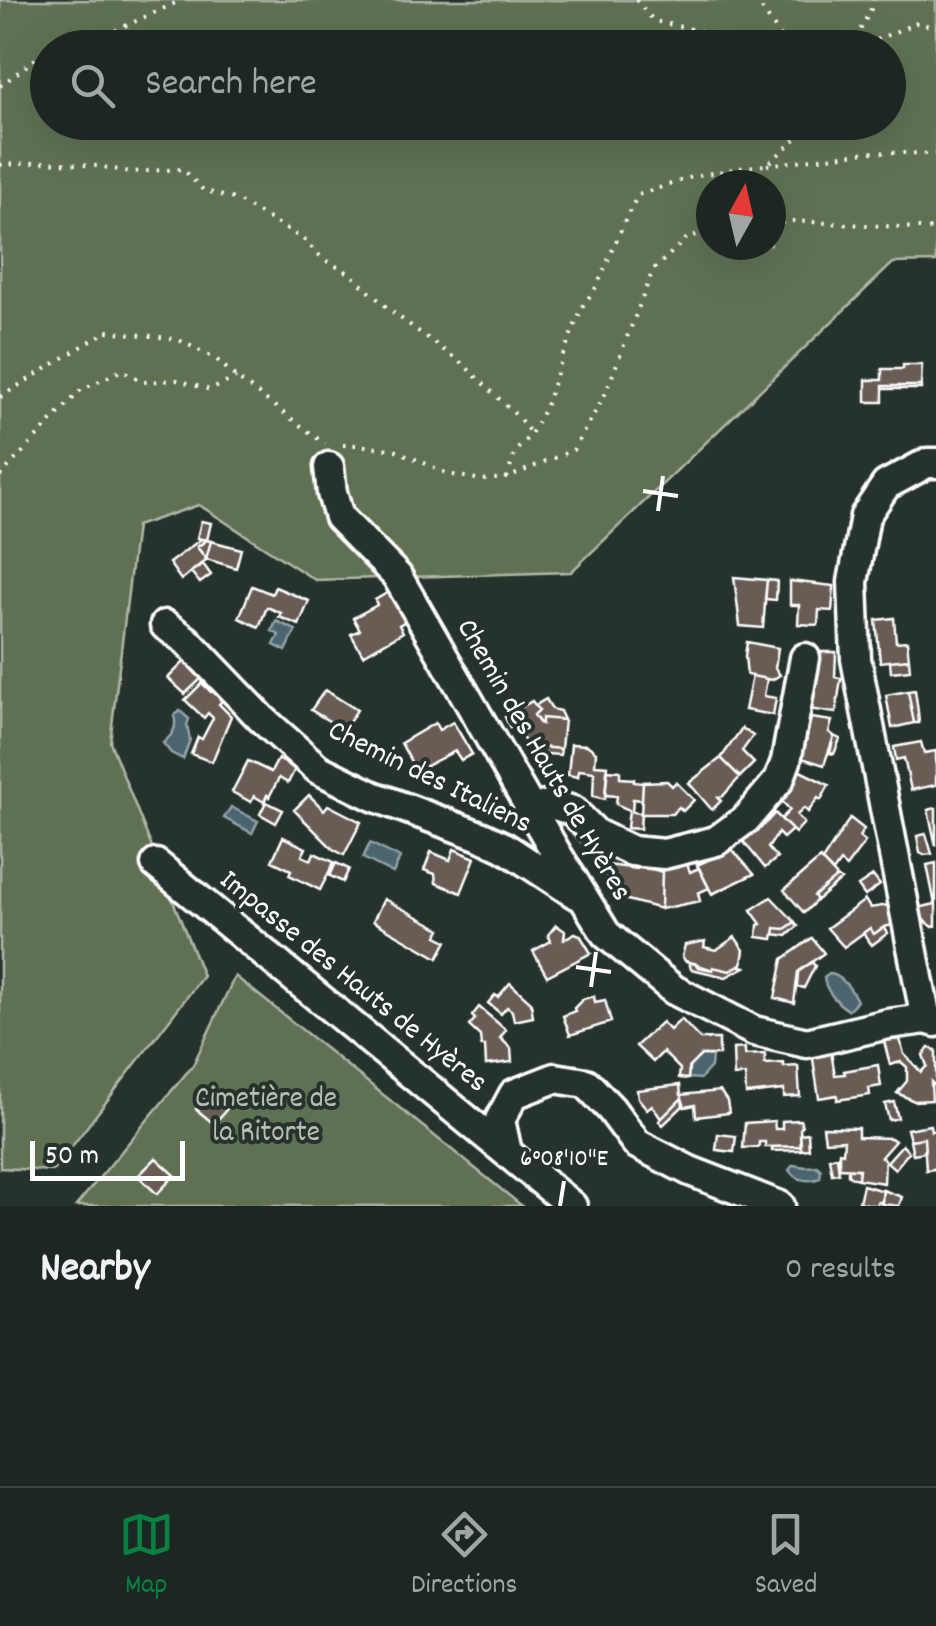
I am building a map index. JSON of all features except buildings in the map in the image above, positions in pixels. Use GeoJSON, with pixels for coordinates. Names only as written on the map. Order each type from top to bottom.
{"type":"FeatureCollection","features":[{"type":"Feature","properties":{"kind":"street","name":"Chemin des Hauts de Hyères"},"geometry":{"type":"LineString","coordinates":[[328,457],[332,493],[340,516],[397,576],[606,934],[674,990],[754,1030],[807,1042],[888,1024],[931,1020]]}},
{"type":"Feature","properties":{"kind":"street"},"geometry":{"type":"LineString","coordinates":[[931,1020],[856,659],[853,582],[864,516],[886,485],[926,463],[936,463]]}},
{"type":"Feature","properties":{"kind":"street","name":"Chemin des Italiens"},"geometry":{"type":"LineString","coordinates":[[165,625],[186,640],[318,770],[504,847],[585,900]]}},
{"type":"Feature","properties":{"kind":"street"},"geometry":{"type":"LineString","coordinates":[[532,810],[552,804],[573,811],[596,834],[632,851],[664,854],[716,841],[746,820],[779,780],[805,658]]}},
{"type":"Feature","properties":{"kind":"street","name":"Impasse des Hauts de Hyères"},"geometry":{"type":"LineString","coordinates":[[156,864],[507,1152]]}},
{"type":"Feature","properties":{"kind":"street"},"geometry":{"type":"LineString","coordinates":[[572,1206],[507,1152],[500,1120],[514,1094],[555,1078],[586,1084],[637,1144],[690,1172],[780,1206]]}},
{"type":"Feature","properties":{"kind":"path"},"geometry":{"type":"LineString","coordinates":[[116,30],[182,0]]}},
{"type":"Feature","properties":{"kind":"path"},"geometry":{"type":"LineString","coordinates":[[636,0],[654,21],[695,30]]}},
{"type":"Feature","properties":{"kind":"path"},"geometry":{"type":"LineString","coordinates":[[756,0],[776,30]]}},
{"type":"Feature","properties":{"kind":"path"},"geometry":{"type":"LineString","coordinates":[[862,30],[873,0]]}},
{"type":"Feature","properties":{"kind":"path"},"geometry":{"type":"LineString","coordinates":[[897,30],[916,22],[936,27]]}},
{"type":"Feature","properties":{"kind":"path"},"geometry":{"type":"LineString","coordinates":[[0,86],[30,63]]}},
{"type":"Feature","properties":{"kind":"path"},"geometry":{"type":"LineString","coordinates":[[768,165],[795,140]]}},
{"type":"Feature","properties":{"kind":"path"},"geometry":{"type":"LineString","coordinates":[[507,478],[515,452],[531,434],[546,406],[582,307],[596,286],[638,196],[695,176],[768,165],[866,152],[936,154]]}},
{"type":"Feature","properties":{"kind":"path"},"geometry":{"type":"LineString","coordinates":[[0,166],[46,162],[130,172],[184,169],[203,190],[237,200],[302,240],[323,260],[350,272],[391,311],[464,365],[531,434]]}},
{"type":"Feature","properties":{"kind":"path"},"geometry":{"type":"LineString","coordinates":[[786,222],[936,229]]}},
{"type":"Feature","properties":{"kind":"path"},"geometry":{"type":"LineString","coordinates":[[0,397],[107,332],[177,338],[216,359],[328,457],[358,445],[396,450],[448,474],[482,480],[507,478],[573,450],[604,398],[653,270],[688,237],[696,236]]}},
{"type":"Feature","properties":{"kind":"path"},"geometry":{"type":"LineString","coordinates":[[0,476],[81,390],[122,370],[144,382],[178,380],[210,390],[236,378]]}},
{"type":"Feature","properties":{"kind":"green space"},"geometry":{"type":"Polygon","coordinates":[[[0,0],[936,0],[936,262],[893,263],[571,572],[315,580],[199,505],[136,526],[110,742],[203,976],[53,1171],[0,1168],[0,0]]]}},
{"type":"Feature","properties":{"kind":"green space","name":"Cimetière de la Ritorte"},"geometry":{"type":"Polygon","coordinates":[[[235,976],[522,1206],[76,1206],[193,1065],[235,976]]]}},
{"type":"Feature","properties":{"kind":"water"},"geometry":{"type":"Polygon","coordinates":[[[276,621],[296,630],[286,651],[274,645],[279,635],[272,631],[276,621]]]}},
{"type":"Feature","properties":{"kind":"water"},"geometry":{"type":"Polygon","coordinates":[[[180,711],[189,719],[190,740],[183,759],[163,743],[173,732],[174,716],[180,711]]]}},
{"type":"Feature","properties":{"kind":"water"},"geometry":{"type":"Polygon","coordinates":[[[231,807],[258,821],[252,833],[224,818],[231,807]]]}},
{"type":"Feature","properties":{"kind":"water"},"geometry":{"type":"Polygon","coordinates":[[[370,843],[400,858],[393,873],[363,858],[370,843]]]}},
{"type":"Feature","properties":{"kind":"water"},"geometry":{"type":"Polygon","coordinates":[[[829,974],[842,980],[855,997],[857,1001],[848,1010],[827,987],[824,978],[829,974]]]}},
{"type":"Feature","properties":{"kind":"water"},"geometry":{"type":"Polygon","coordinates":[[[701,1055],[712,1056],[711,1067],[700,1079],[688,1078],[689,1067],[701,1055]]]}},
{"type":"Feature","properties":{"kind":"water"},"geometry":{"type":"Polygon","coordinates":[[[793,1165],[817,1166],[820,1178],[799,1178],[789,1170],[793,1165]]]}}]}
